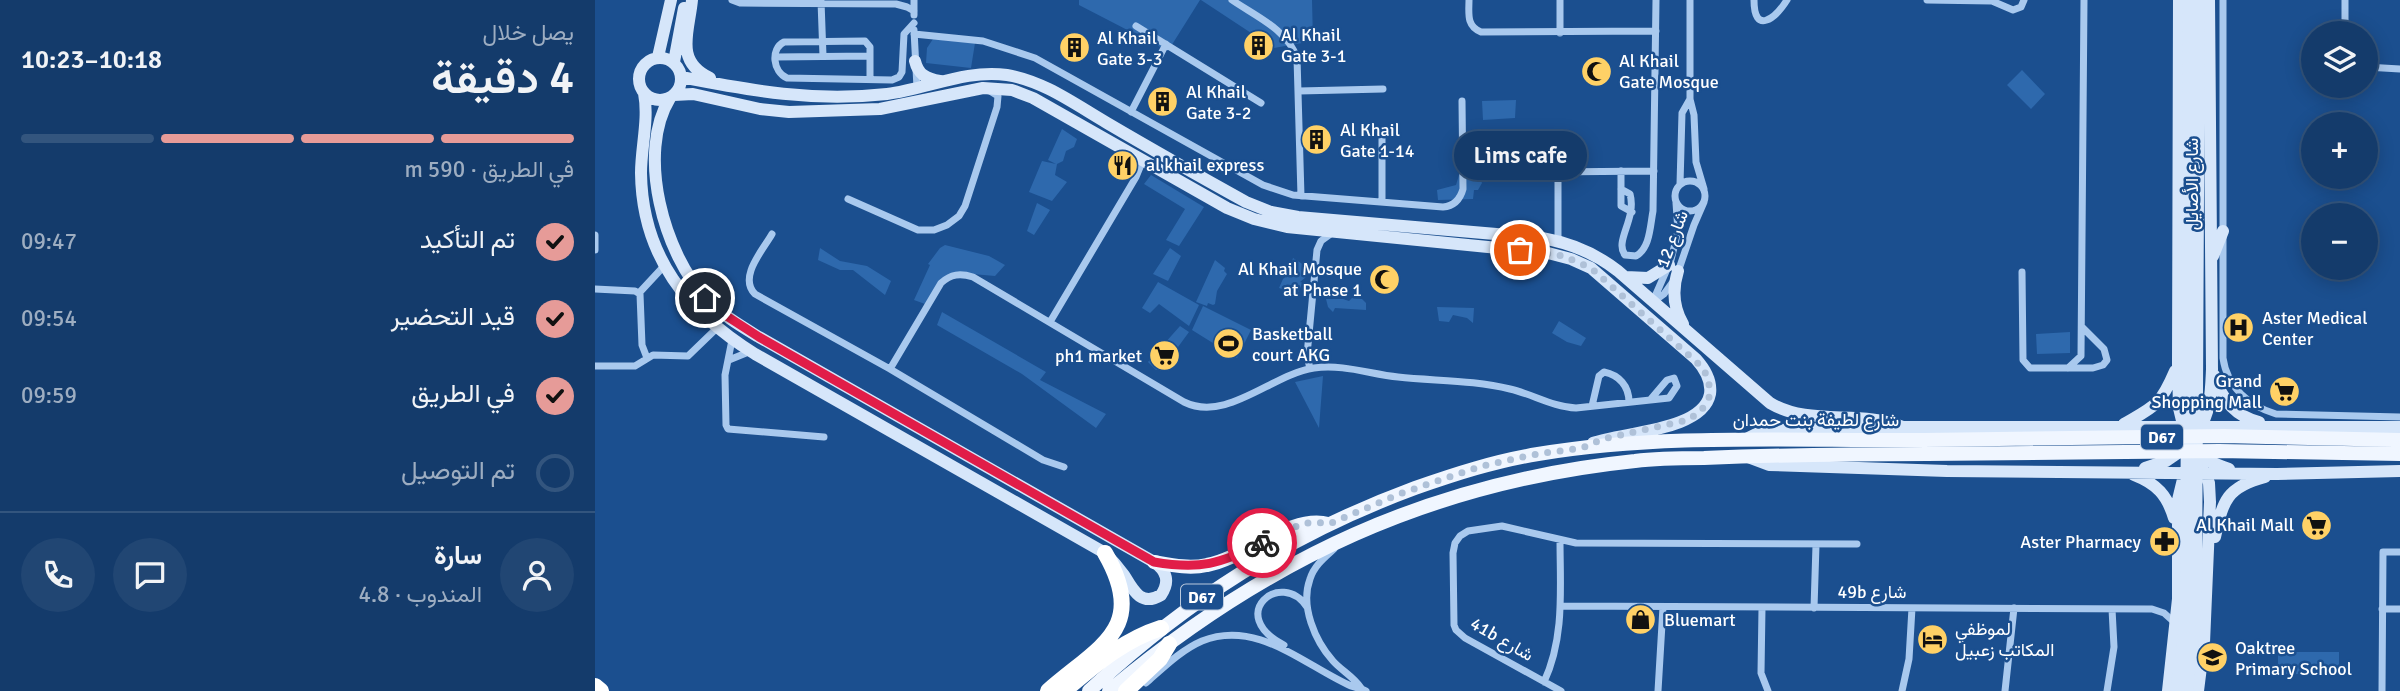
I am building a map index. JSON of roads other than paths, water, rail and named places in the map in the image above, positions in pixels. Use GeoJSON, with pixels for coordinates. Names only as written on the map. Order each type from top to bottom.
{"type":"FeatureCollection","features":[{"type":"Feature","properties":{"kind":"highway"},"geometry":{"type":"LineString","coordinates":[[1048,691],[1099,649],[1117,628],[1122,613],[1122,589],[1105,553]]}},
{"type":"Feature","properties":{"kind":"highway"},"geometry":{"type":"LineString","coordinates":[[1065,691],[1117,648],[1161,628]]}},
{"type":"Feature","properties":{"kind":"highway"},"geometry":{"type":"LineString","coordinates":[[1126,691],[1160,659],[1169,644]]}},
{"type":"Feature","properties":{"kind":"highway"},"geometry":{"type":"LineString","coordinates":[[595,685],[601,691]]}},
{"type":"Feature","properties":{"kind":"main road","name":"شارع لطيفة بنت حمدان"},"geometry":{"type":"LineString","coordinates":[[1109,691],[1169,644],[1278,571],[1351,534],[1467,492],[1542,474],[1637,460],[1925,447],[2224,436],[2400,440]]}},
{"type":"Feature","properties":{"kind":"main road","name":"شارع لطيفة بنت حمدان"},"geometry":{"type":"LineString","coordinates":[[1089,691],[1161,628],[1247,568],[1329,524],[1391,498],[1482,466],[1537,454],[1658,441],[1747,439],[1925,447],[2400,454]]}},
{"type":"Feature","properties":{"kind":"main road"},"geometry":{"type":"LineString","coordinates":[[1154,562],[1185,567],[1207,565],[1241,553],[1301,524],[1329,524]]}},
{"type":"Feature","properties":{"kind":"street"},"geometry":{"type":"LineString","coordinates":[[658,57],[671,0]]}},
{"type":"Feature","properties":{"kind":"street"},"geometry":{"type":"LineString","coordinates":[[674,62],[658,57],[641,68],[638,81],[644,93],[646,112],[641,171],[643,204],[648,225],[665,265],[685,297],[732,340],[1105,553],[1122,572],[1134,593],[1146,600],[1161,595],[1167,581],[1165,573],[1154,562],[759,337],[715,307],[698,288],[670,241],[661,210],[656,154],[661,114],[681,84],[681,77],[674,62],[686,0]]}},
{"type":"Feature","properties":{"kind":"street"},"geometry":{"type":"LineString","coordinates":[[692,0],[687,58],[699,73],[726,86]]}},
{"type":"Feature","properties":{"kind":"street"},"geometry":{"type":"LineString","coordinates":[[732,0],[740,4],[896,4],[913,12]]}},
{"type":"Feature","properties":{"kind":"street"},"geometry":{"type":"LineString","coordinates":[[905,105],[913,98],[917,89],[913,0]]}},
{"type":"Feature","properties":{"kind":"street"},"geometry":{"type":"LineString","coordinates":[[1231,0],[1279,31],[1295,51],[1299,64],[1301,196]]}},
{"type":"Feature","properties":{"kind":"street"},"geometry":{"type":"LineString","coordinates":[[1469,0],[1469,20],[1477,31],[1656,31]]}},
{"type":"Feature","properties":{"kind":"street"},"geometry":{"type":"LineString","coordinates":[[1560,0],[1560,33]]}},
{"type":"Feature","properties":{"kind":"street"},"geometry":{"type":"LineString","coordinates":[[1621,171],[1621,189],[1631,197],[1632,212],[1620,244],[1623,253],[1633,257],[1643,251],[1653,211],[1656,0]]}},
{"type":"Feature","properties":{"kind":"street","name":"شارع 12"},"geometry":{"type":"LineString","coordinates":[[1690,0],[1690,99],[1697,171],[1704,189]]}},
{"type":"Feature","properties":{"kind":"street"},"geometry":{"type":"LineString","coordinates":[[1754,0],[1754,15],[1765,21],[1787,0]]}},
{"type":"Feature","properties":{"kind":"street"},"geometry":{"type":"LineString","coordinates":[[1927,0],[1991,1],[2013,10],[2021,7],[2024,0]]}},
{"type":"Feature","properties":{"kind":"street"},"geometry":{"type":"LineString","coordinates":[[2068,368],[2081,356],[2084,0]]}},
{"type":"Feature","properties":{"kind":"street","name":"شارع الأصايل"},"geometry":{"type":"LineString","coordinates":[[2179,0],[2179,408],[2191,450],[2205,472]]}},
{"type":"Feature","properties":{"kind":"street"},"geometry":{"type":"LineString","coordinates":[[2176,691],[2184,634],[2186,587],[2189,0]]}},
{"type":"Feature","properties":{"kind":"street"},"geometry":{"type":"LineString","coordinates":[[2187,691],[2196,598],[2199,0]]}},
{"type":"Feature","properties":{"kind":"street","name":"شارع الأصايل"},"geometry":{"type":"LineString","coordinates":[[2176,524],[2179,491],[2210,400],[2212,369],[2209,0]]}},
{"type":"Feature","properties":{"kind":"street"},"geometry":{"type":"LineString","coordinates":[[2223,0],[2223,358],[2228,375],[2238,390],[2259,407],[2276,414],[2400,417]]}},
{"type":"Feature","properties":{"kind":"street"},"geometry":{"type":"LineString","coordinates":[[2344,21],[2345,0]]}},
{"type":"Feature","properties":{"kind":"street"},"geometry":{"type":"LineString","coordinates":[[821,2],[823,57]]}},
{"type":"Feature","properties":{"kind":"street"},"geometry":{"type":"LineString","coordinates":[[870,78],[869,44],[865,41],[781,43],[775,50],[778,72],[787,78],[892,80],[899,77],[902,69],[904,34],[913,23]]}},
{"type":"Feature","properties":{"kind":"street"},"geometry":{"type":"LineString","coordinates":[[1136,26],[1261,103]]}},
{"type":"Feature","properties":{"kind":"street"},"geometry":{"type":"LineString","coordinates":[[913,34],[971,39],[1018,51],[1052,66],[1263,186],[1301,196],[1448,206],[1461,196],[1462,101]]}},
{"type":"Feature","properties":{"kind":"street"},"geometry":{"type":"LineString","coordinates":[[1131,111],[1166,44]]}},
{"type":"Feature","properties":{"kind":"street"},"geometry":{"type":"LineString","coordinates":[[776,57],[870,56]]}},
{"type":"Feature","properties":{"kind":"street"},"geometry":{"type":"LineString","coordinates":[[897,92],[909,80],[915,61]]}},
{"type":"Feature","properties":{"kind":"street"},"geometry":{"type":"LineString","coordinates":[[915,61],[924,77],[943,81]]}},
{"type":"Feature","properties":{"kind":"street"},"geometry":{"type":"LineString","coordinates":[[2378,68],[2400,69]]}},
{"type":"Feature","properties":{"kind":"street"},"geometry":{"type":"LineString","coordinates":[[681,77],[758,92],[804,97],[862,96],[897,92],[985,74],[1026,80],[1254,206],[1280,215],[1542,238],[1558,241],[1594,255],[1626,277],[1780,409],[1804,416],[1881,420],[1903,427]]}},
{"type":"Feature","properties":{"kind":"street"},"geometry":{"type":"LineString","coordinates":[[644,93],[653,99],[693,94],[777,111],[867,111],[983,88],[1002,88],[1019,92],[1243,215],[1276,225],[1563,256],[1607,272],[1642,302],[1653,302]]}},
{"type":"Feature","properties":{"kind":"street"},"geometry":{"type":"LineString","coordinates":[[848,199],[918,229],[934,230],[959,216],[965,206],[999,99],[996,94],[983,88]]}},
{"type":"Feature","properties":{"kind":"street"},"geometry":{"type":"LineString","coordinates":[[1299,91],[1383,89]]}},
{"type":"Feature","properties":{"kind":"street"},"geometry":{"type":"LineString","coordinates":[[997,107],[1005,98],[1019,92]]}},
{"type":"Feature","properties":{"kind":"street","name":"شارع 12"},"geometry":{"type":"LineString","coordinates":[[1680,184],[1682,113],[1690,99]]}},
{"type":"Feature","properties":{"kind":"street"},"geometry":{"type":"LineString","coordinates":[[1382,132],[1382,202]]}},
{"type":"Feature","properties":{"kind":"street"},"geometry":{"type":"LineString","coordinates":[[1051,322],[1136,177],[1156,157],[1183,167]]}},
{"type":"Feature","properties":{"kind":"street"},"geometry":{"type":"LineString","coordinates":[[1136,177],[1148,163]]}},
{"type":"Feature","properties":{"kind":"street"},"geometry":{"type":"LineString","coordinates":[[1463,173],[1654,171]]}},
{"type":"Feature","properties":{"kind":"street"},"geometry":{"type":"LineString","coordinates":[[1526,251],[1550,249],[1558,241],[1558,173]]}},
{"type":"Feature","properties":{"kind":"street"},"geometry":{"type":"LineString","coordinates":[[1691,180],[1701,184],[1704,189],[1704,202],[1694,211],[1687,211],[1676,203],[1674,196],[1680,184],[1691,180]]}},
{"type":"Feature","properties":{"kind":"street","name":"شارع 12"},"geometry":{"type":"LineString","coordinates":[[1653,302],[1664,294],[1673,268],[1704,202]]}},
{"type":"Feature","properties":{"kind":"street","name":"شارع 12"},"geometry":{"type":"LineString","coordinates":[[1673,268],[1678,231],[1676,203]]}},
{"type":"Feature","properties":{"kind":"street"},"geometry":{"type":"LineString","coordinates":[[1542,238],[1552,231],[1557,219]]}},
{"type":"Feature","properties":{"kind":"street"},"geometry":{"type":"LineString","coordinates":[[1302,228],[1310,235],[1317,250]]}},
{"type":"Feature","properties":{"kind":"street"},"geometry":{"type":"LineString","coordinates":[[1310,369],[1307,355],[1317,250],[1325,238],[1337,230]]}},
{"type":"Feature","properties":{"kind":"street"},"geometry":{"type":"LineString","coordinates":[[2210,263],[2223,231]]}},
{"type":"Feature","properties":{"kind":"street"},"geometry":{"type":"LineString","coordinates":[[772,234],[748,276],[752,291],[1044,460],[1064,467]]}},
{"type":"Feature","properties":{"kind":"street"},"geometry":{"type":"LineString","coordinates":[[595,235],[595,250]]}},
{"type":"Feature","properties":{"kind":"street"},"geometry":{"type":"LineString","coordinates":[[639,293],[665,265]]}},
{"type":"Feature","properties":{"kind":"street"},"geometry":{"type":"LineString","coordinates":[[1591,268],[1696,359],[1705,370],[1710,384]]}},
{"type":"Feature","properties":{"kind":"street"},"geometry":{"type":"LineString","coordinates":[[1626,277],[1648,278],[1673,268],[1676,309],[1689,332]]}},
{"type":"Feature","properties":{"kind":"street"},"geometry":{"type":"LineString","coordinates":[[2022,272],[2024,363],[2030,368],[2093,368],[2103,365],[2107,354],[2082,327]]}},
{"type":"Feature","properties":{"kind":"street"},"geometry":{"type":"LineString","coordinates":[[890,369],[941,283],[952,275],[959,274],[973,276],[1196,407],[1224,405],[1310,369],[1356,369],[1394,376],[1490,385],[1565,407],[1650,400]]}},
{"type":"Feature","properties":{"kind":"street"},"geometry":{"type":"LineString","coordinates":[[595,289],[639,293]]}},
{"type":"Feature","properties":{"kind":"street"},"geometry":{"type":"LineString","coordinates":[[639,293],[642,299],[642,345],[647,358]]}},
{"type":"Feature","properties":{"kind":"street"},"geometry":{"type":"LineString","coordinates":[[1582,448],[1603,439],[1688,420],[1707,402],[1711,372],[1706,361],[1661,319],[1653,302]]}},
{"type":"Feature","properties":{"kind":"street"},"geometry":{"type":"LineString","coordinates":[[595,366],[635,366],[653,355],[690,355],[716,328]]}},
{"type":"Feature","properties":{"kind":"street"},"geometry":{"type":"LineString","coordinates":[[732,340],[725,375],[728,429],[824,437]]}},
{"type":"Feature","properties":{"kind":"street"},"geometry":{"type":"LineString","coordinates":[[729,360],[751,351]]}},
{"type":"Feature","properties":{"kind":"street"},"geometry":{"type":"LineString","coordinates":[[2081,356],[2093,368]]}},
{"type":"Feature","properties":{"kind":"street"},"geometry":{"type":"LineString","coordinates":[[2122,426],[2158,404],[2178,365]]}},
{"type":"Feature","properties":{"kind":"street"},"geometry":{"type":"LineString","coordinates":[[2212,369],[2229,406],[2247,418],[2273,425]]}},
{"type":"Feature","properties":{"kind":"street"},"geometry":{"type":"LineString","coordinates":[[1592,406],[1599,376],[1604,372],[1622,381],[1629,393],[1629,402]]}},
{"type":"Feature","properties":{"kind":"street"},"geometry":{"type":"LineString","coordinates":[[2370,417],[2382,427]]}},
{"type":"Feature","properties":{"kind":"street"},"geometry":{"type":"LineString","coordinates":[[2128,472],[2157,465],[2204,445],[2224,433],[2265,429],[2273,425]]}},
{"type":"Feature","properties":{"kind":"street"},"geometry":{"type":"LineString","coordinates":[[2122,426],[2163,438],[2221,466],[2245,472]]}},
{"type":"Feature","properties":{"kind":"street"},"geometry":{"type":"LineString","coordinates":[[1747,439],[1761,432],[1778,430],[1903,427],[2400,427]]}},
{"type":"Feature","properties":{"kind":"street"},"geometry":{"type":"LineString","coordinates":[[1744,456],[1769,465],[1947,471],[2277,474],[2400,471]]}},
{"type":"Feature","properties":{"kind":"street"},"geometry":{"type":"LineString","coordinates":[[2128,472],[2160,489],[2176,524],[2176,627],[2168,691]]}},
{"type":"Feature","properties":{"kind":"street"},"geometry":{"type":"LineString","coordinates":[[2198,691],[2204,643],[2210,492],[2205,472]]}},
{"type":"Feature","properties":{"kind":"street"},"geometry":{"type":"LineString","coordinates":[[2208,554],[2222,508],[2231,492],[2246,482],[2277,474]]}},
{"type":"Feature","properties":{"kind":"street","name":"41b شارع"},"geometry":{"type":"LineString","coordinates":[[1560,540],[1511,526],[1468,531],[1460,536],[1453,552],[1453,619],[1456,630],[1465,638],[1561,691]]}},
{"type":"Feature","properties":{"kind":"street"},"geometry":{"type":"LineString","coordinates":[[1351,534],[1320,562],[1307,590],[1313,626],[1324,649],[1364,690]]}},
{"type":"Feature","properties":{"kind":"street"},"geometry":{"type":"LineString","coordinates":[[1544,682],[1556,652],[1560,606],[1560,540],[1576,543],[1857,544]]}},
{"type":"Feature","properties":{"kind":"street"},"geometry":{"type":"LineString","coordinates":[[1814,608],[1816,545]]}},
{"type":"Feature","properties":{"kind":"street"},"geometry":{"type":"LineString","coordinates":[[2382,691],[2383,552],[2400,552]]}},
{"type":"Feature","properties":{"kind":"street"},"geometry":{"type":"LineString","coordinates":[[1309,610],[1300,598],[1278,592],[1265,598],[1258,610],[1259,625],[1266,634],[1293,653],[1364,690]]}},
{"type":"Feature","properties":{"kind":"street","name":"49b شارع"},"geometry":{"type":"LineString","coordinates":[[1560,606],[2158,610],[2169,617],[2176,627]]}},
{"type":"Feature","properties":{"kind":"street"},"geometry":{"type":"LineString","coordinates":[[1658,691],[1663,607]]}},
{"type":"Feature","properties":{"kind":"street"},"geometry":{"type":"LineString","coordinates":[[1762,608],[1761,673],[1767,691]]}},
{"type":"Feature","properties":{"kind":"street"},"geometry":{"type":"LineString","coordinates":[[1902,691],[1909,660],[1912,608]]}},
{"type":"Feature","properties":{"kind":"street"},"geometry":{"type":"LineString","coordinates":[[2005,691],[2014,608]]}},
{"type":"Feature","properties":{"kind":"street"},"geometry":{"type":"LineString","coordinates":[[2108,691],[2114,647],[2112,609]]}},
{"type":"Feature","properties":{"kind":"street"},"geometry":{"type":"LineString","coordinates":[[2382,609],[2400,609]]}},
{"type":"Feature","properties":{"kind":"street"},"geometry":{"type":"LineString","coordinates":[[1137,691],[1179,655],[1212,638],[1244,636],[1293,653]]}},
{"type":"Feature","properties":{"kind":"place","name":"Al Khail Gate 3-1"},"geometry":{"type":"Point","coordinates":[1258,45]}},
{"type":"Feature","properties":{"kind":"place","name":"Al Khail Gate 3-3"},"geometry":{"type":"Point","coordinates":[1074,48]}},
{"type":"Feature","properties":{"kind":"place","name":"Al Khail Gate Mosque"},"geometry":{"type":"Point","coordinates":[1596,71]}},
{"type":"Feature","properties":{"kind":"place","name":"Al Khail Gate 3-2"},"geometry":{"type":"Point","coordinates":[1163,102]}},
{"type":"Feature","properties":{"kind":"place","name":"Al Khail Gate 1-14"},"geometry":{"type":"Point","coordinates":[1317,140]}},
{"type":"Feature","properties":{"kind":"place","name":"al khail express"},"geometry":{"type":"Point","coordinates":[1123,165]}},
{"type":"Feature","properties":{"kind":"place","name":"Lims cafe"},"geometry":{"type":"Point","coordinates":[1520,250]}},
{"type":"Feature","properties":{"kind":"place","name":"Al Khail Mosque at Phase 1"},"geometry":{"type":"Point","coordinates":[1385,279]}},
{"type":"Feature","properties":{"kind":"place","name":"Aster Medical Center"},"geometry":{"type":"Point","coordinates":[2239,328]}},
{"type":"Feature","properties":{"kind":"place","name":"Basketball court AKG"},"geometry":{"type":"Point","coordinates":[1229,344]}},
{"type":"Feature","properties":{"kind":"place","name":"ph1 market"},"geometry":{"type":"Point","coordinates":[1165,356]}},
{"type":"Feature","properties":{"kind":"place","name":"Grand Shopping Mall"},"geometry":{"type":"Point","coordinates":[2285,391]}},
{"type":"Feature","properties":{"kind":"place","name":"Al Khail Mall"},"geometry":{"type":"Point","coordinates":[2317,525]}},
{"type":"Feature","properties":{"kind":"place","name":"Aster Pharmacy"},"geometry":{"type":"Point","coordinates":[2164,542]}},
{"type":"Feature","properties":{"kind":"place","name":"Bluemart"},"geometry":{"type":"Point","coordinates":[1641,620]}},
{"type":"Feature","properties":{"kind":"place","name":"لموظفي المكاتب زعبيل"},"geometry":{"type":"Point","coordinates":[1932,639]}},
{"type":"Feature","properties":{"kind":"place","name":"Oaktree Primary School"},"geometry":{"type":"Point","coordinates":[2212,658]}}]}
